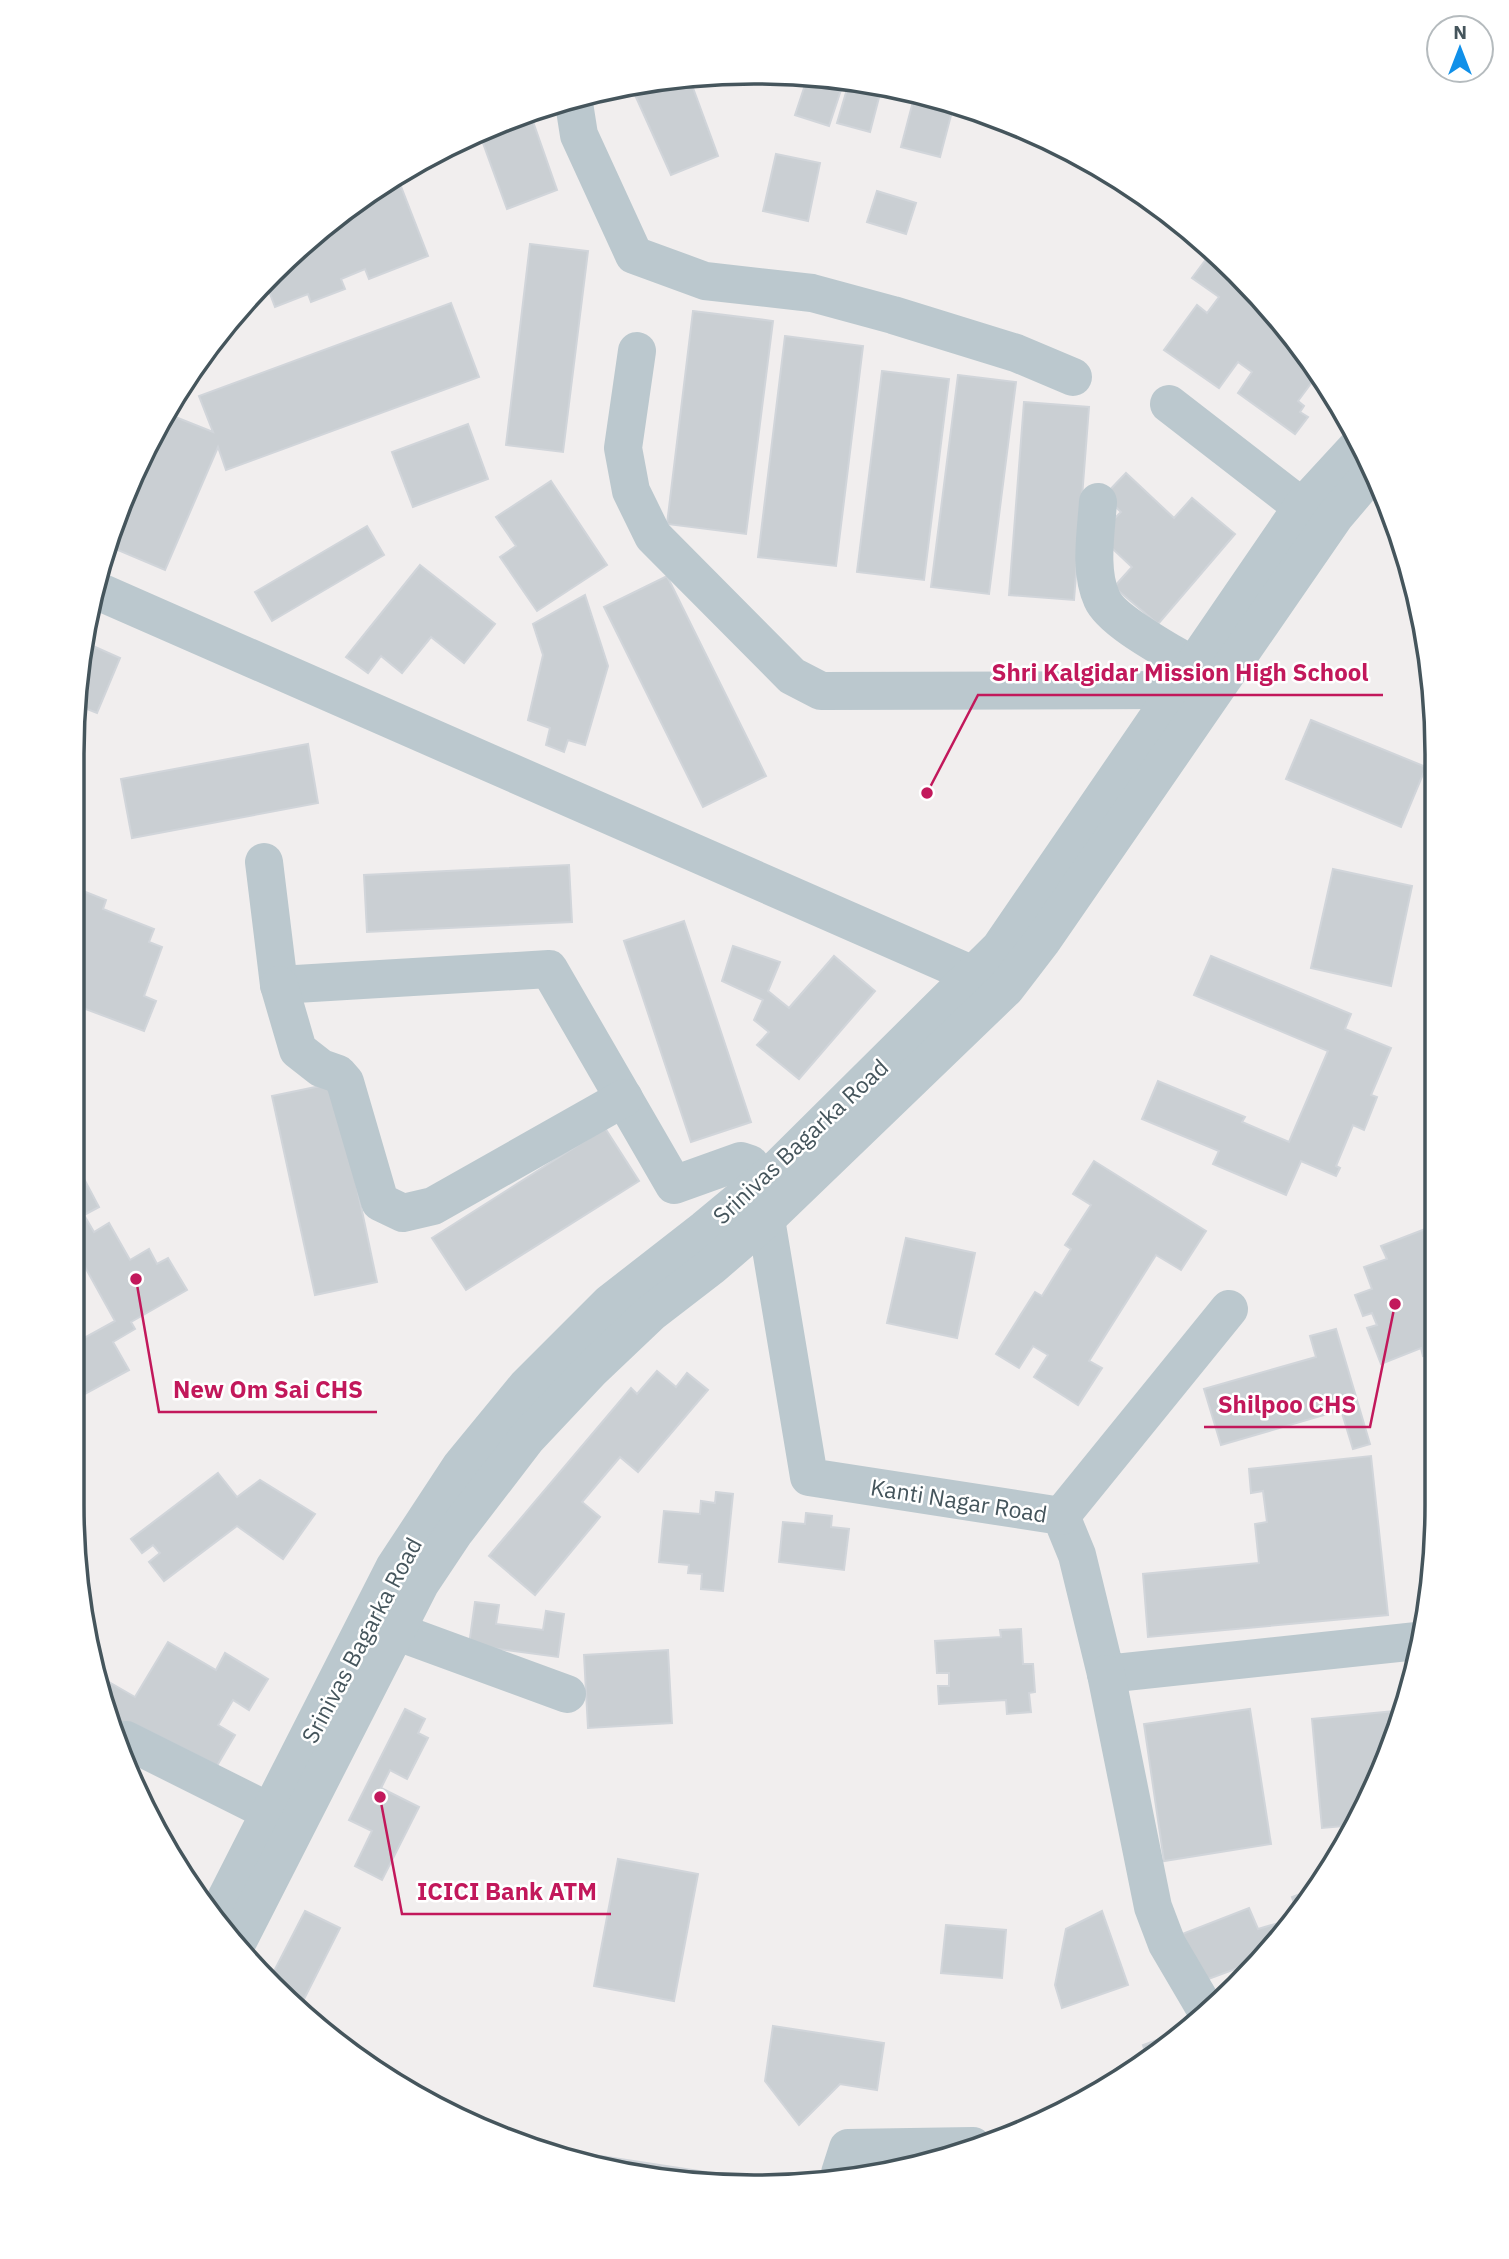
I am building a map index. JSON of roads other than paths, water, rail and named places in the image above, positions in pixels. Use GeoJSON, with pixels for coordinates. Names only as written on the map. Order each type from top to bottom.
{"type":"FeatureCollection","features":[{"type":"Feature","properties":{"kind":"street"},"geometry":{"type":"LineString","coordinates":[[575,109],[579,135],[634,255],[705,281],[812,293],[892,315],[1016,353],[1073,377]]}},
{"type":"Feature","properties":{"kind":"street"},"geometry":{"type":"LineString","coordinates":[[637,351],[623,448],[631,491],[653,536],[792,676],[821,691],[1185,678]]}},
{"type":"Feature","properties":{"kind":"street"},"geometry":{"type":"LineString","coordinates":[[1169,404],[1302,508]]}},
{"type":"Feature","properties":{"kind":"street","name":"Srinivas Bagarka Road"},"geometry":{"type":"LineString","coordinates":[[220,1909],[270,1812],[407,1576],[461,1466],[526,1387],[610,1303],[763,1181],[1000,948],[1302,508],[1353,452]]}},
{"type":"Feature","properties":{"kind":"street","name":"Srinivas Bagarka Road"},"geometry":{"type":"LineString","coordinates":[[407,1576],[454,1533],[527,1438],[591,1370],[651,1313],[712,1266],[766,1219],[1006,988],[1042,941],[1335,516],[1366,480]]}},
{"type":"Feature","properties":{"kind":"street"},"geometry":{"type":"LineString","coordinates":[[1098,502],[1096,577],[1102,600],[1113,615],[1185,678]]}},
{"type":"Feature","properties":{"kind":"street"},"geometry":{"type":"LineString","coordinates":[[104,594],[973,975]]}},
{"type":"Feature","properties":{"kind":"street"},"geometry":{"type":"LineString","coordinates":[[264,862],[279,985],[298,1050],[320,1068],[338,1074],[345,1082],[380,1202],[403,1213],[433,1206],[624,1098]]}},
{"type":"Feature","properties":{"kind":"street"},"geometry":{"type":"LineString","coordinates":[[279,985],[549,969],[674,1185],[741,1161],[750,1164],[763,1181]]}},
{"type":"Feature","properties":{"kind":"street","name":"Kanti Nagar Road"},"geometry":{"type":"LineString","coordinates":[[766,1219],[809,1477],[1061,1516],[1077,1555],[1106,1674],[1153,1907],[1167,1944],[1202,2004]]}},
{"type":"Feature","properties":{"kind":"street"},"geometry":{"type":"LineString","coordinates":[[1061,1516],[1229,1309]]}},
{"type":"Feature","properties":{"kind":"street"},"geometry":{"type":"LineString","coordinates":[[241,1936],[395,1631],[407,1576]]}},
{"type":"Feature","properties":{"kind":"street"},"geometry":{"type":"LineString","coordinates":[[395,1631],[567,1694]]}},
{"type":"Feature","properties":{"kind":"street"},"geometry":{"type":"LineString","coordinates":[[1106,1674],[1410,1642]]}},
{"type":"Feature","properties":{"kind":"street"},"geometry":{"type":"LineString","coordinates":[[127,1740],[270,1812]]}},
{"type":"Feature","properties":{"kind":"street"},"geometry":{"type":"LineString","coordinates":[[841,2169],[848,2148],[946,2146]]}},
{"type":"Feature","properties":{"kind":"place","name":"Shri Kalgidar Mission High School"},"geometry":{"type":"Point","coordinates":[927,793]}},
{"type":"Feature","properties":{"kind":"place","name":"New Om Sai CHS"},"geometry":{"type":"Point","coordinates":[136,1279]}},
{"type":"Feature","properties":{"kind":"place","name":"Shilpoo CHS"},"geometry":{"type":"Point","coordinates":[1395,1304]}},
{"type":"Feature","properties":{"kind":"place","name":"ICICI Bank ATM"},"geometry":{"type":"Point","coordinates":[380,1797]}}]}
